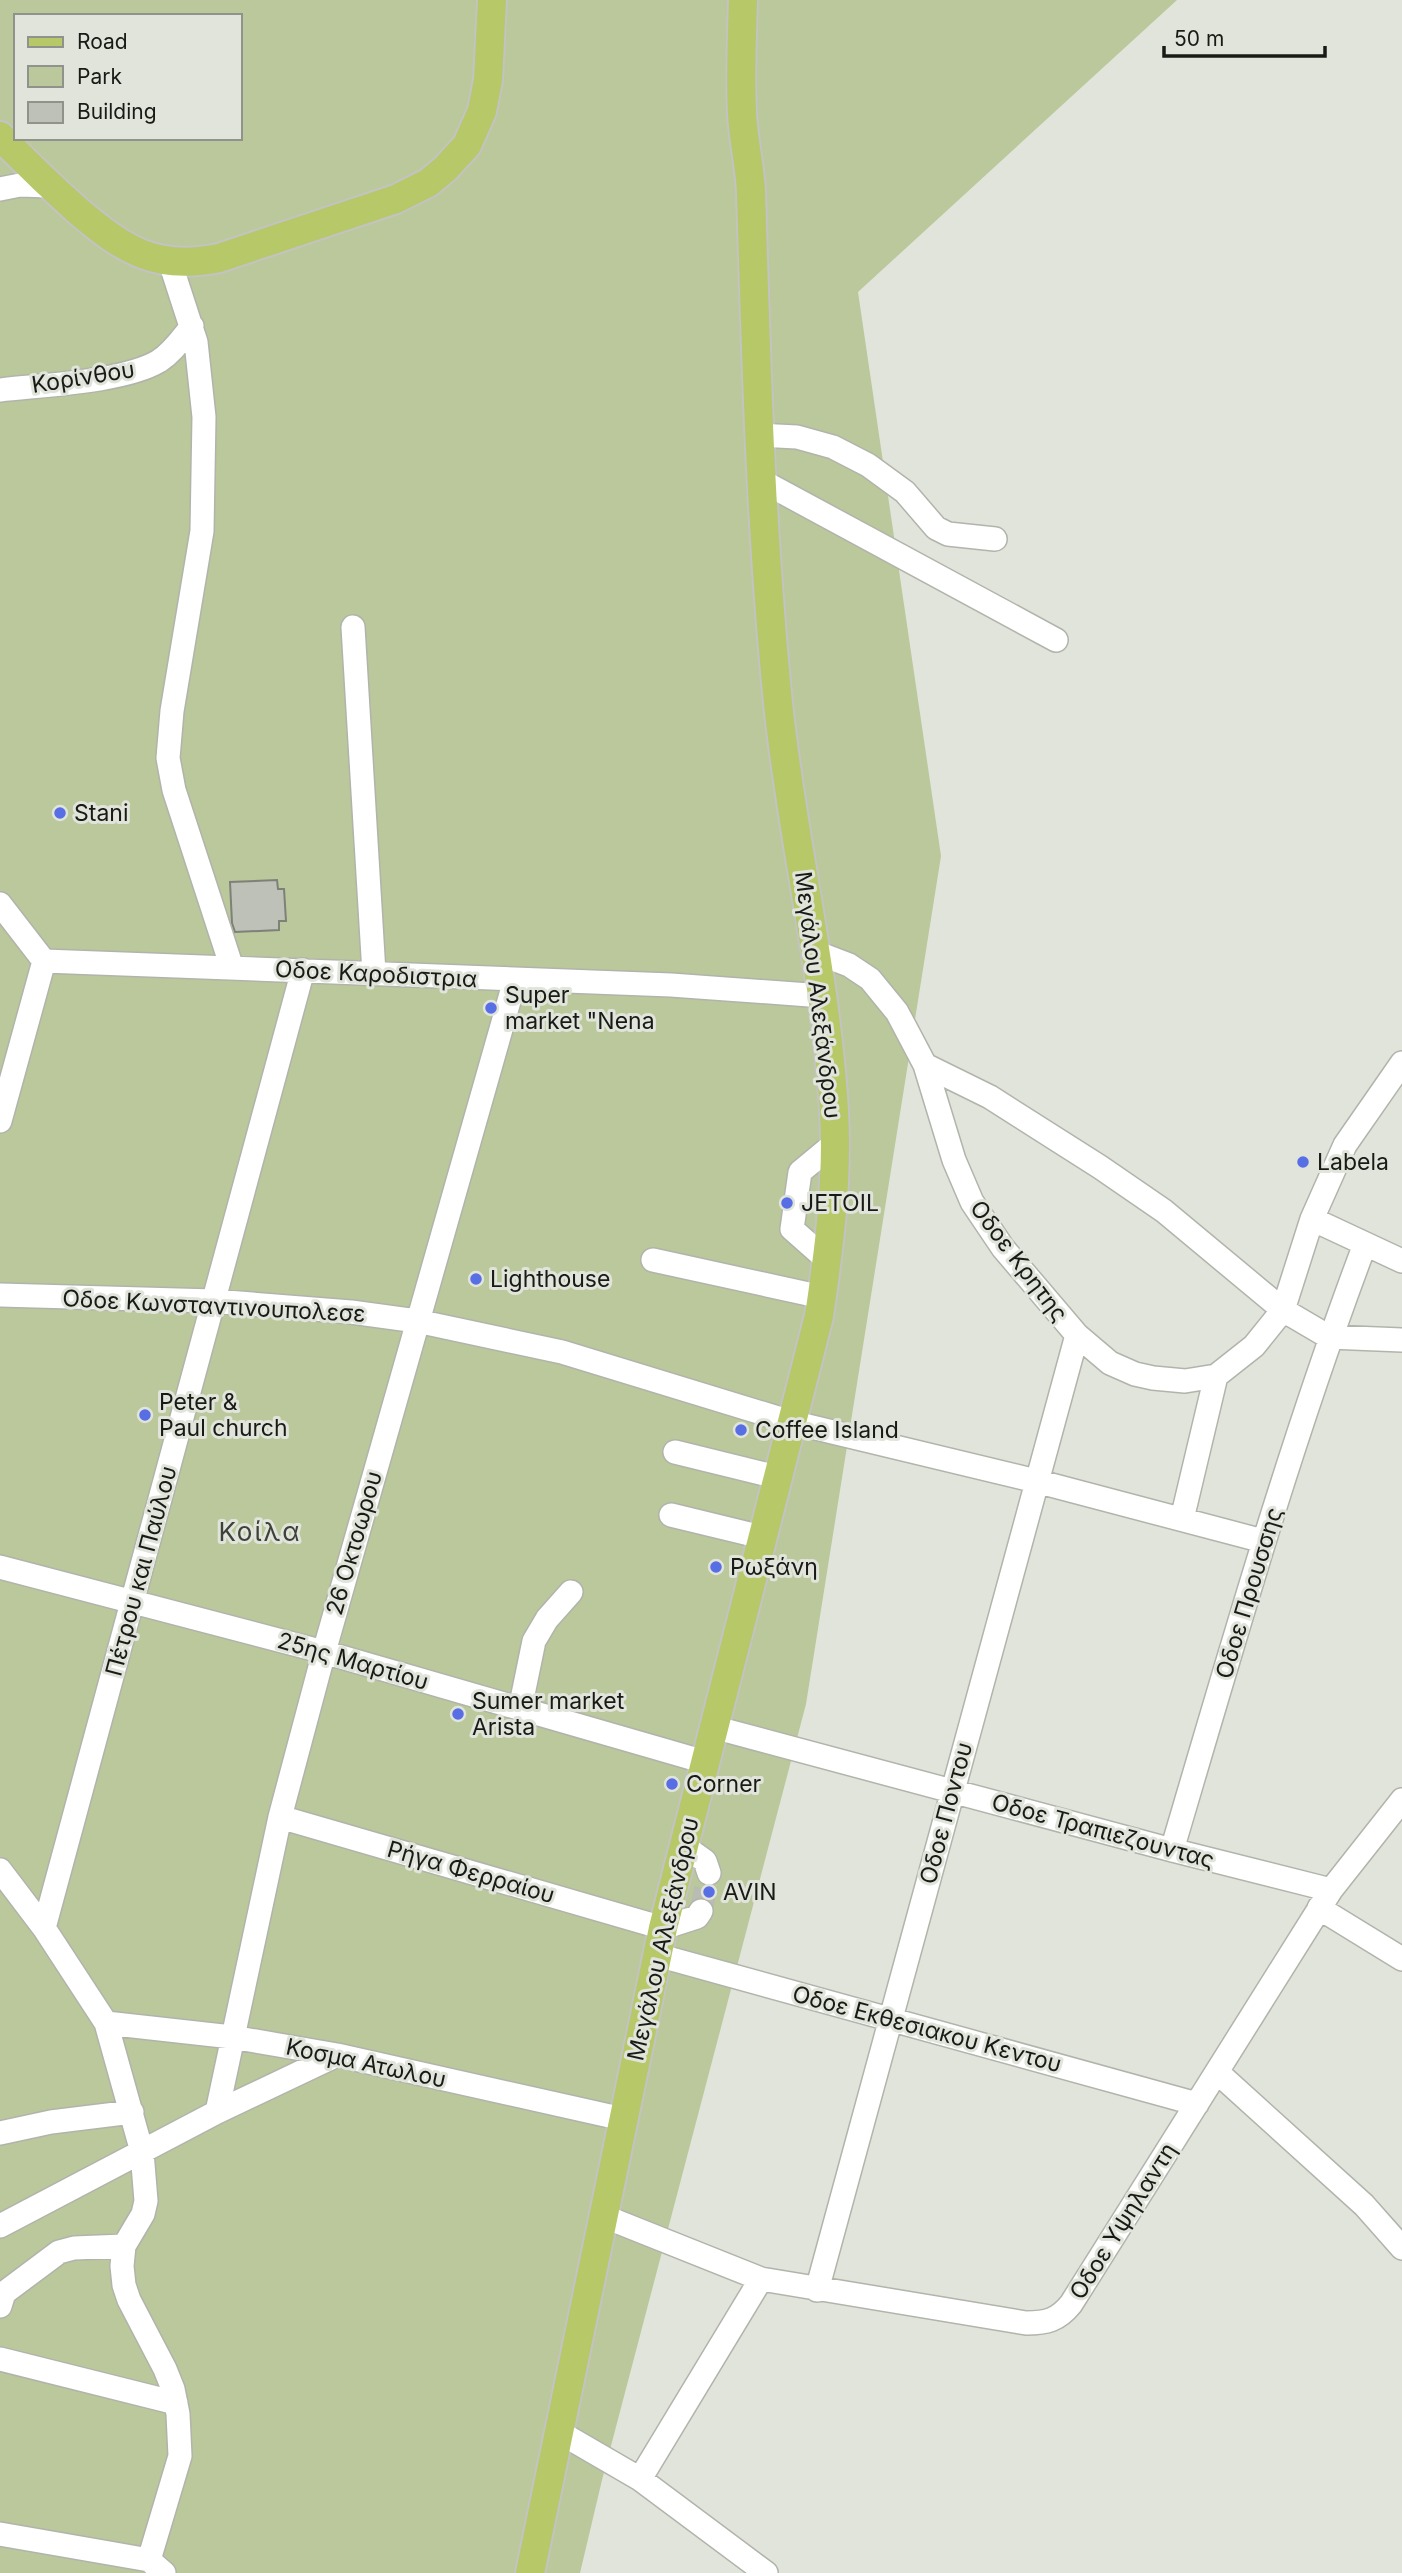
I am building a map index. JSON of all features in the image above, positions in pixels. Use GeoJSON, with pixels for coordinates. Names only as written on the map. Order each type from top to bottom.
{"type":"FeatureCollection","features":[{"type":"Feature","properties":{"kind":"main road"},"geometry":{"type":"LineString","coordinates":[[0,136],[49,186],[108,236],[145,256],[170,262],[202,262],[219,258],[396,200],[428,183],[445,169],[467,145],[482,111],[488,80],[492,0]]}},
{"type":"Feature","properties":{"kind":"main road"},"geometry":{"type":"LineString","coordinates":[[743,0],[742,114],[751,186]]}},
{"type":"Feature","properties":{"kind":"main road"},"geometry":{"type":"LineString","coordinates":[[751,186],[758,113],[759,0]]}},
{"type":"Feature","properties":{"kind":"main road","name":"Μεγάλου Αλεξάνδρου"},"geometry":{"type":"LineString","coordinates":[[530,2573],[663,1928],[822,1297],[834,1189],[834,1113],[823,996],[779,707],[769,601],[759,435],[751,186]]}},
{"type":"Feature","properties":{"kind":"street"},"geometry":{"type":"LineString","coordinates":[[0,189],[20,185],[49,186]]}},
{"type":"Feature","properties":{"kind":"street"},"geometry":{"type":"LineString","coordinates":[[170,262],[192,326],[204,417],[202,531],[172,711],[168,758],[174,790],[232,968]]}},
{"type":"Feature","properties":{"kind":"street","name":"Κορίνθου"},"geometry":{"type":"LineString","coordinates":[[0,390],[140,370],[171,352],[192,326]]}},
{"type":"Feature","properties":{"kind":"street"},"geometry":{"type":"LineString","coordinates":[[759,435],[797,437],[833,447],[868,465],[905,492],[936,528],[948,534],[995,539]]}},
{"type":"Feature","properties":{"kind":"street"},"geometry":{"type":"LineString","coordinates":[[762,481],[1056,639]]}},
{"type":"Feature","properties":{"kind":"street"},"geometry":{"type":"LineString","coordinates":[[354,627],[374,973]]}},
{"type":"Feature","properties":{"kind":"street"},"geometry":{"type":"LineString","coordinates":[[0,904],[44,961],[0,1121]]}},
{"type":"Feature","properties":{"kind":"street","name":"Oδοε Κρητης"},"geometry":{"type":"LineString","coordinates":[[815,952],[849,965],[870,979],[897,1012],[925,1065],[954,1160],[972,1202],[1003,1248],[1077,1335],[1110,1363],[1135,1374],[1185,1381],[1216,1376]]}},
{"type":"Feature","properties":{"kind":"street","name":"Oδοε Καροδιστρια"},"geometry":{"type":"LineString","coordinates":[[44,961],[671,985],[823,996]]}},
{"type":"Feature","properties":{"kind":"street","name":"Πέτρου και Παύλου"},"geometry":{"type":"LineString","coordinates":[[44,1928],[303,970]]}},
{"type":"Feature","properties":{"kind":"street","name":"26 Οκτοωρου"},"geometry":{"type":"LineString","coordinates":[[218,2112],[280,1817],[324,1652],[514,981]]}},
{"type":"Feature","properties":{"kind":"street"},"geometry":{"type":"LineString","coordinates":[[1182,1519],[1216,1376],[1254,1346],[1283,1310],[1312,1219],[1345,1145],[1402,1063]]}},
{"type":"Feature","properties":{"kind":"street"},"geometry":{"type":"LineString","coordinates":[[925,1065],[990,1097],[1100,1167],[1164,1211],[1283,1310],[1329,1337],[1402,1340]]}},
{"type":"Feature","properties":{"kind":"street"},"geometry":{"type":"LineString","coordinates":[[827,1260],[792,1229],[800,1172],[835,1143]]}},
{"type":"Feature","properties":{"kind":"street"},"geometry":{"type":"LineString","coordinates":[[1312,1219],[1402,1262]]}},
{"type":"Feature","properties":{"kind":"street","name":"Oδοε Προυσσης"},"geometry":{"type":"LineString","coordinates":[[1172,1850],[1263,1541],[1329,1337],[1364,1244]]}},
{"type":"Feature","properties":{"kind":"street"},"geometry":{"type":"LineString","coordinates":[[653,1260],[822,1297]]}},
{"type":"Feature","properties":{"kind":"street","name":"Oδοε Κωνσταντινουπολεσε"},"geometry":{"type":"LineString","coordinates":[[0,1295],[214,1301],[337,1311],[417,1321],[562,1352],[791,1422],[1036,1481],[1263,1541]]}},
{"type":"Feature","properties":{"kind":"street","name":"Oδοε Ποντου"},"geometry":{"type":"LineString","coordinates":[[817,2290],[1077,1335]]}},
{"type":"Feature","properties":{"kind":"street"},"geometry":{"type":"LineString","coordinates":[[675,1452],[777,1477]]}},
{"type":"Feature","properties":{"kind":"street"},"geometry":{"type":"LineString","coordinates":[[671,1515],[762,1537]]}},
{"type":"Feature","properties":{"kind":"street","name":"25ης Μαρτίου"},"geometry":{"type":"LineString","coordinates":[[0,1567],[324,1652],[705,1762]]}},
{"type":"Feature","properties":{"kind":"street"},"geometry":{"type":"LineString","coordinates":[[520,1709],[534,1641],[547,1619],[571,1592]]}},
{"type":"Feature","properties":{"kind":"street","name":"Oδοε Τραπιεζουντας"},"geometry":{"type":"LineString","coordinates":[[713,1727],[1172,1850],[1325,1899],[1402,1959]]}},
{"type":"Feature","properties":{"kind":"street","name":"Oδοε Υψηλαντη"},"geometry":{"type":"LineString","coordinates":[[603,2216],[761,2279],[1026,2323],[1047,2323],[1062,2315],[1071,2304],[1325,1899],[1402,1800]]}},
{"type":"Feature","properties":{"kind":"street","name":"Ρήγα Φερραίου"},"geometry":{"type":"LineString","coordinates":[[280,1817],[663,1928]]}},
{"type":"Feature","properties":{"kind":"street"},"geometry":{"type":"LineString","coordinates":[[684,1846],[705,1861],[709,1873]]}},
{"type":"Feature","properties":{"kind":"street"},"geometry":{"type":"LineString","coordinates":[[0,1870],[44,1928],[107,2023],[142,2152],[146,2201],[143,2214],[124,2246],[124,2285],[165,2369],[176,2403],[180,2456],[156,2567],[0,2534]]}},
{"type":"Feature","properties":{"kind":"street"},"geometry":{"type":"LineString","coordinates":[[663,1928],[697,1917],[701,1910]]}},
{"type":"Feature","properties":{"kind":"street","name":"Oδοε Εκθεσιακου Κεντου"},"geometry":{"type":"LineString","coordinates":[[657,1955],[1197,2104]]}},
{"type":"Feature","properties":{"kind":"street","name":"Κοσμα Ατωλου"},"geometry":{"type":"LineString","coordinates":[[107,2023],[232,2037],[337,2055],[624,2119]]}},
{"type":"Feature","properties":{"kind":"street"},"geometry":{"type":"LineString","coordinates":[[0,2226],[218,2112],[337,2055]]}},
{"type":"Feature","properties":{"kind":"street"},"geometry":{"type":"LineString","coordinates":[[1217,2072],[1364,2205],[1402,2248]]}},
{"type":"Feature","properties":{"kind":"street"},"geometry":{"type":"LineString","coordinates":[[0,2133],[51,2122],[132,2112]]}},
{"type":"Feature","properties":{"kind":"street"},"geometry":{"type":"LineString","coordinates":[[0,2306],[4,2293],[59,2252],[74,2248],[124,2246]]}},
{"type":"Feature","properties":{"kind":"street"},"geometry":{"type":"LineString","coordinates":[[640,2479],[761,2279]]}},
{"type":"Feature","properties":{"kind":"street"},"geometry":{"type":"LineString","coordinates":[[0,2359],[176,2403]]}},
{"type":"Feature","properties":{"kind":"street"},"geometry":{"type":"LineString","coordinates":[[559,2432],[640,2479],[766,2573]]}},
{"type":"Feature","properties":{"kind":"green space"},"geometry":{"type":"Polygon","coordinates":[[[0,0],[1177,0],[858,292],[941,856],[806,1704],[602,2480],[580,2573],[0,2573],[0,0]]]}},
{"type":"Feature","properties":{"kind":"building"},"geometry":{"type":"Polygon","coordinates":[[[277,880],[278,889],[284,889],[286,921],[279,921],[279,930],[235,932],[230,882],[277,880]]]}},
{"type":"Feature","properties":{"kind":"tunnel"},"geometry":{"type":"LineString","coordinates":[[701,1911],[709,1873]]}},
{"type":"Feature","properties":{"kind":"place","name":"Stani"},"geometry":{"type":"Point","coordinates":[60,813]}},
{"type":"Feature","properties":{"kind":"place","name":"Super market \"Nena"},"geometry":{"type":"Point","coordinates":[491,1008]}},
{"type":"Feature","properties":{"kind":"place","name":"Labela"},"geometry":{"type":"Point","coordinates":[1303,1162]}},
{"type":"Feature","properties":{"kind":"place","name":"JETOIL"},"geometry":{"type":"Point","coordinates":[787,1203]}},
{"type":"Feature","properties":{"kind":"place","name":"Lighthouse"},"geometry":{"type":"Point","coordinates":[476,1279]}},
{"type":"Feature","properties":{"kind":"place","name":"Peter & Paul church"},"geometry":{"type":"Point","coordinates":[145,1415]}},
{"type":"Feature","properties":{"kind":"place","name":"Coffee Island"},"geometry":{"type":"Point","coordinates":[741,1430]}},
{"type":"Feature","properties":{"kind":"place","name":"Ρωξάνη"},"geometry":{"type":"Point","coordinates":[716,1567]}},
{"type":"Feature","properties":{"kind":"place","name":"Sumer market Arista"},"geometry":{"type":"Point","coordinates":[458,1714]}},
{"type":"Feature","properties":{"kind":"place","name":"Corner"},"geometry":{"type":"Point","coordinates":[672,1784]}},
{"type":"Feature","properties":{"kind":"place","name":"AVIN"},"geometry":{"type":"Point","coordinates":[709,1892]}},
{"type":"Feature","properties":{"kind":"district","name":"Κοίλα"},"geometry":{"type":"Point","coordinates":[260,1532]}}]}
